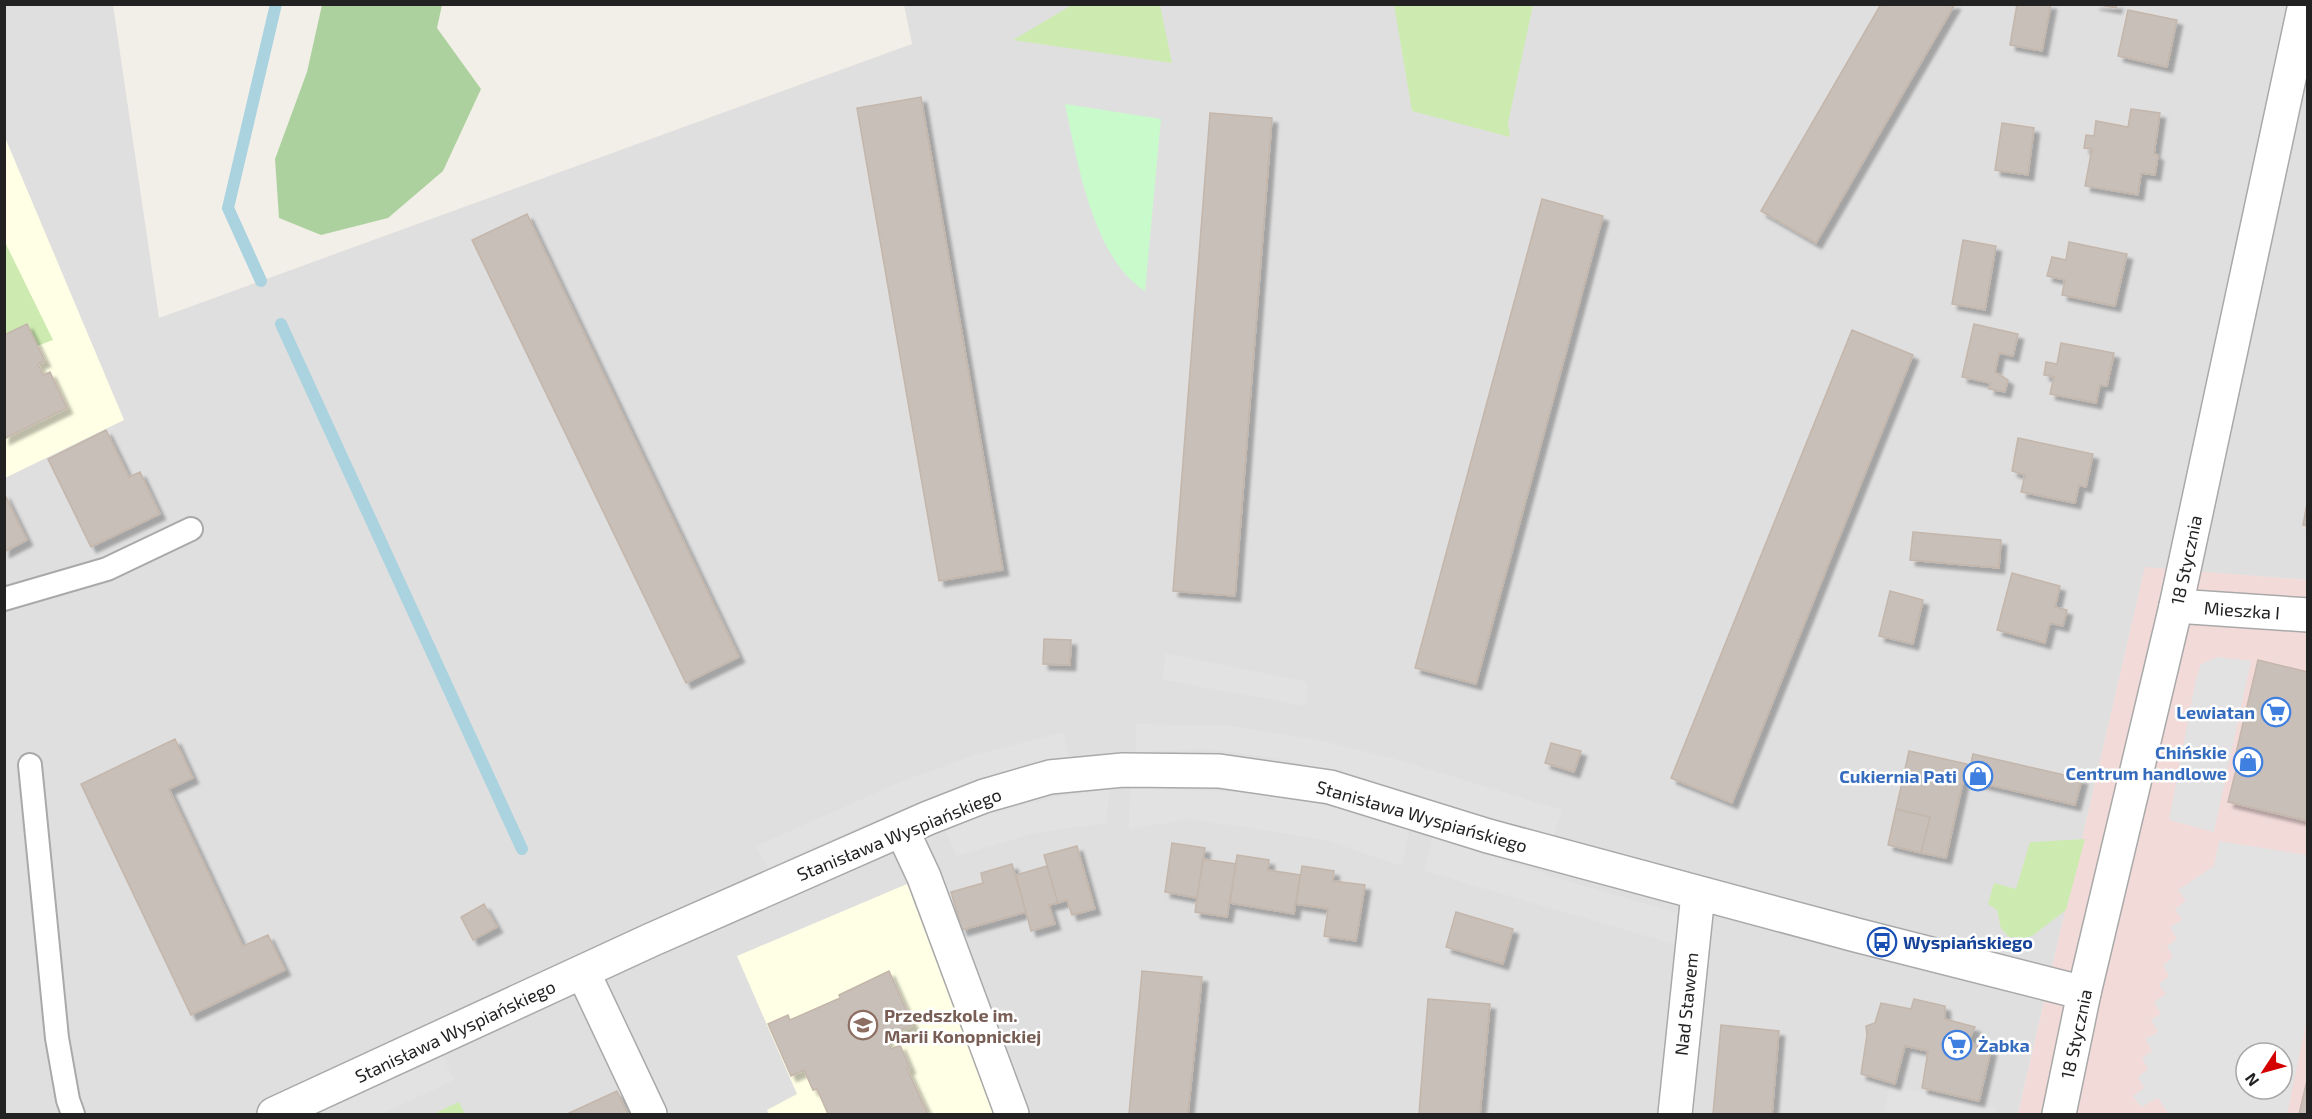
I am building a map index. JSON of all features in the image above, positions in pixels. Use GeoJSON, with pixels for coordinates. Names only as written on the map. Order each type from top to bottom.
{"type":"FeatureCollection","features":[{"type":"Feature","properties":{"kind":"street","name":"18 Stycznia"},"geometry":{"type":"LineString","coordinates":[[2059,1114],[2084,993],[2176,606],[2306,4]]}},
{"type":"Feature","properties":{"kind":"street","name":"Mieszka I"},"geometry":{"type":"LineString","coordinates":[[2176,606],[2307,615]]}},
{"type":"Feature","properties":{"kind":"street","name":"Stanisława Wyspiańskiego"},"geometry":{"type":"LineString","coordinates":[[274,1114],[583,972],[902,830],[984,796],[1050,777],[1123,770],[1219,771],[1330,787],[1488,836],[1698,894],[2084,993]]}},
{"type":"Feature","properties":{"kind":"street"},"geometry":{"type":"LineString","coordinates":[[902,830],[924,877],[1012,1114]]}},
{"type":"Feature","properties":{"kind":"street","name":"Nad Stawem"},"geometry":{"type":"LineString","coordinates":[[1675,1114],[1698,894]]}},
{"type":"Feature","properties":{"kind":"street"},"geometry":{"type":"LineString","coordinates":[[583,972],[650,1114]]}},
{"type":"Feature","properties":{"kind":"lane"},"geometry":{"type":"LineString","coordinates":[[4,599],[107,569],[191,529]]}},
{"type":"Feature","properties":{"kind":"lane"},"geometry":{"type":"LineString","coordinates":[[30,765],[57,1038],[68,1100],[74,1114]]}},
{"type":"Feature","properties":{"kind":"shaded area"},"geometry":{"type":"Polygon","coordinates":[[[5,5],[113,5],[159,318],[912,44],[904,5],[2307,5],[2307,580],[2145,568],[2018,1114],[5,1114],[5,5]]]}},
{"type":"Feature","properties":{"kind":"shaded area"},"geometry":{"type":"Polygon","coordinates":[[[4,135],[124,420],[5,478],[4,478],[4,135]]]}},
{"type":"Feature","properties":{"kind":"shaded area"},"geometry":{"type":"Polygon","coordinates":[[[2145,567],[2307,580],[2307,1114],[2018,1114],[2145,567]]]}},
{"type":"Feature","properties":{"kind":"shaded area"},"geometry":{"type":"Polygon","coordinates":[[[1165,653],[1307,682],[1306,706],[1163,680],[1165,653]]]}},
{"type":"Feature","properties":{"kind":"shaded area"},"geometry":{"type":"Polygon","coordinates":[[[2218,657],[2251,661],[2214,832],[2169,820],[2196,679],[2201,664],[2218,657]]]}},
{"type":"Feature","properties":{"kind":"shaded area"},"geometry":{"type":"Polygon","coordinates":[[[1136,724],[1232,726],[1319,740],[1395,759],[1562,810],[1553,838],[1401,790],[1282,759],[1208,749],[1136,752],[1136,724]]]}},
{"type":"Feature","properties":{"kind":"shaded area"},"geometry":{"type":"Polygon","coordinates":[[[1063,732],[1069,756],[993,775],[866,824],[768,868],[756,846],[900,782],[975,755],[1063,732]]]}},
{"type":"Feature","properties":{"kind":"shaded area"},"geometry":{"type":"Polygon","coordinates":[[[1110,789],[1106,823],[1035,833],[956,856],[946,831],[980,816],[1053,798],[1110,789]]]}},
{"type":"Feature","properties":{"kind":"shaded area"},"geometry":{"type":"Polygon","coordinates":[[[1130,789],[1250,793],[1305,801],[1410,826],[1402,866],[1326,840],[1191,819],[1129,829],[1130,789]]]}},
{"type":"Feature","properties":{"kind":"shaded area"},"geometry":{"type":"Polygon","coordinates":[[[1433,837],[1557,878],[1681,914],[1674,944],[1424,871],[1433,837]]]}},
{"type":"Feature","properties":{"kind":"shaded area"},"geometry":{"type":"Polygon","coordinates":[[[2219,841],[2307,855],[2307,1019],[2294,1081],[2294,1041],[2234,1041],[2234,1101],[2290,1101],[2287,1114],[2169,1114],[2158,1098],[2141,1107],[2133,1096],[2144,1088],[2138,1077],[2148,1069],[2142,1058],[2152,1051],[2145,1039],[2158,1032],[2151,1020],[2161,1014],[2154,1002],[2166,994],[2159,984],[2169,976],[2163,965],[2173,957],[2167,946],[2177,939],[2170,927],[2182,920],[2175,909],[2186,901],[2178,890],[2214,866],[2219,841]]]}},
{"type":"Feature","properties":{"kind":"shaded area","name":"Przedszkole im. Marii Konopnickiej"},"geometry":{"type":"Polygon","coordinates":[[[907,884],[994,1114],[769,1114],[767,1110],[797,1094],[737,956],[907,884]]]}},
{"type":"Feature","properties":{"kind":"shaded area"},"geometry":{"type":"Polygon","coordinates":[[[442,1056],[454,1080],[381,1114],[314,1114],[442,1056]]]}},
{"type":"Feature","properties":{"kind":"shaded area"},"geometry":{"type":"Polygon","coordinates":[[[1890,1085],[1997,1108],[1995,1114],[1884,1114],[1890,1085]]]}},
{"type":"Feature","properties":{"kind":"green space"},"geometry":{"type":"Polygon","coordinates":[[[322,5],[442,5],[437,28],[481,89],[443,171],[388,218],[321,235],[279,218],[275,159],[307,72],[322,5]]]}},
{"type":"Feature","properties":{"kind":"green space"},"geometry":{"type":"Polygon","coordinates":[[[1072,5],[1160,5],[1172,63],[1013,40],[1072,5]]]}},
{"type":"Feature","properties":{"kind":"green space"},"geometry":{"type":"Polygon","coordinates":[[[1394,5],[1533,5],[1508,123],[1510,137],[1412,111],[1394,5]]]}},
{"type":"Feature","properties":{"kind":"green space"},"geometry":{"type":"Polygon","coordinates":[[[1065,104],[1161,119],[1145,291],[1127,276],[1112,256],[1100,233],[1082,179],[1065,104]]]}},
{"type":"Feature","properties":{"kind":"green space"},"geometry":{"type":"Polygon","coordinates":[[[4,240],[53,340],[37,346],[5,335],[4,240]]]}},
{"type":"Feature","properties":{"kind":"green space"},"geometry":{"type":"Polygon","coordinates":[[[2085,839],[2066,910],[2032,936],[2009,937],[2001,928],[1997,910],[1988,904],[1994,883],[2016,889],[2030,842],[2085,839]]]}},
{"type":"Feature","properties":{"kind":"green space"},"geometry":{"type":"Polygon","coordinates":[[[459,1102],[465,1114],[433,1114],[459,1102]]]}},
{"type":"Feature","properties":{"kind":"building"},"geometry":{"type":"Polygon","coordinates":[[[1881,4],[1955,4],[1816,243],[1761,211],[1881,4]]]}},
{"type":"Feature","properties":{"kind":"building"},"geometry":{"type":"Polygon","coordinates":[[[2017,4],[2051,4],[2042,51],[2010,45],[2017,4]]]}},
{"type":"Feature","properties":{"kind":"building"},"geometry":{"type":"Polygon","coordinates":[[[2094,4],[2117,4],[2116,8],[2094,4]]]}},
{"type":"Feature","properties":{"kind":"building"},"geometry":{"type":"Polygon","coordinates":[[[2128,10],[2177,20],[2167,67],[2118,56],[2128,10]]]}},
{"type":"Feature","properties":{"kind":"building"},"geometry":{"type":"Polygon","coordinates":[[[921,97],[1003,570],[939,581],[857,108],[921,97]]]}},
{"type":"Feature","properties":{"kind":"building"},"geometry":{"type":"Polygon","coordinates":[[[2131,109],[2160,113],[2154,154],[2158,155],[2155,175],[2141,173],[2138,195],[2085,186],[2092,149],[2084,148],[2086,135],[2094,136],[2096,121],[2128,127],[2131,109]]]}},
{"type":"Feature","properties":{"kind":"building"},"geometry":{"type":"Polygon","coordinates":[[[1210,113],[1272,118],[1235,596],[1173,591],[1210,113]]]}},
{"type":"Feature","properties":{"kind":"building"},"geometry":{"type":"Polygon","coordinates":[[[2002,123],[2034,128],[2028,175],[1995,170],[2002,123]]]}},
{"type":"Feature","properties":{"kind":"building"},"geometry":{"type":"Polygon","coordinates":[[[1542,199],[1603,216],[1476,684],[1415,668],[1542,199]]]}},
{"type":"Feature","properties":{"kind":"building"},"geometry":{"type":"Polygon","coordinates":[[[527,214],[739,657],[686,683],[472,240],[527,214]]]}},
{"type":"Feature","properties":{"kind":"building"},"geometry":{"type":"Polygon","coordinates":[[[1963,240],[1996,246],[1985,310],[1952,304],[1963,240]]]}},
{"type":"Feature","properties":{"kind":"building"},"geometry":{"type":"Polygon","coordinates":[[[2069,242],[2127,254],[2115,306],[2062,295],[2065,280],[2047,276],[2052,257],[2066,260],[2069,242]]]}},
{"type":"Feature","properties":{"kind":"building"},"geometry":{"type":"Polygon","coordinates":[[[27,324],[45,361],[38,364],[43,375],[50,372],[67,408],[4,439],[4,335],[27,324]]]}},
{"type":"Feature","properties":{"kind":"building"},"geometry":{"type":"Polygon","coordinates":[[[1974,324],[2018,334],[2013,356],[1999,353],[1995,372],[2008,380],[2005,392],[1989,389],[1990,383],[1962,377],[1974,324]]]}},
{"type":"Feature","properties":{"kind":"building"},"geometry":{"type":"Polygon","coordinates":[[[1852,330],[1913,355],[1732,803],[1671,778],[1852,330]]]}},
{"type":"Feature","properties":{"kind":"building"},"geometry":{"type":"Polygon","coordinates":[[[2061,343],[2114,353],[2107,386],[2100,385],[2096,403],[2050,394],[2054,377],[2044,375],[2046,362],[2057,364],[2061,343]]]}},
{"type":"Feature","properties":{"kind":"building"},"geometry":{"type":"Polygon","coordinates":[[[106,430],[129,477],[140,472],[160,514],[91,547],[48,459],[106,430]]]}},
{"type":"Feature","properties":{"kind":"building"},"geometry":{"type":"Polygon","coordinates":[[[2018,438],[2093,454],[2086,487],[2079,485],[2075,503],[2021,492],[2025,475],[2012,471],[2018,438]]]}},
{"type":"Feature","properties":{"kind":"building"},"geometry":{"type":"Polygon","coordinates":[[[4,493],[27,540],[4,552],[4,493]]]}},
{"type":"Feature","properties":{"kind":"building"},"geometry":{"type":"Polygon","coordinates":[[[2308,498],[2308,526],[2303,525],[2308,498]]]}},
{"type":"Feature","properties":{"kind":"building"},"geometry":{"type":"Polygon","coordinates":[[[1913,532],[2001,540],[1999,568],[1910,560],[1913,532]]]}},
{"type":"Feature","properties":{"kind":"building"},"geometry":{"type":"Polygon","coordinates":[[[2012,573],[2060,586],[2055,607],[2067,610],[2063,626],[2050,623],[2045,643],[1997,630],[2012,573]]]}},
{"type":"Feature","properties":{"kind":"building"},"geometry":{"type":"Polygon","coordinates":[[[1890,591],[1923,600],[1913,644],[1879,636],[1890,591]]]}},
{"type":"Feature","properties":{"kind":"building"},"geometry":{"type":"Polygon","coordinates":[[[1044,639],[1071,640],[1070,665],[1043,664],[1044,639]]]}},
{"type":"Feature","properties":{"kind":"building","name":"Lewiatan"},"geometry":{"type":"Polygon","coordinates":[[[2258,660],[2308,672],[2308,821],[2228,802],[2240,754],[2236,753],[2258,660]]]}},
{"type":"Feature","properties":{"kind":"building"},"geometry":{"type":"Polygon","coordinates":[[[175,739],[193,778],[169,789],[243,946],[268,935],[285,970],[191,1015],[81,784],[175,739]]]}},
{"type":"Feature","properties":{"kind":"building"},"geometry":{"type":"Polygon","coordinates":[[[1551,743],[1581,751],[1574,772],[1545,763],[1551,743]]]}},
{"type":"Feature","properties":{"kind":"building"},"geometry":{"type":"Polygon","coordinates":[[[1909,751],[1967,764],[1946,858],[1921,853],[1930,817],[1896,809],[1909,751]]]}},
{"type":"Feature","properties":{"kind":"building"},"geometry":{"type":"Polygon","coordinates":[[[1973,754],[2082,779],[2075,805],[1967,780],[1973,754]]]}},
{"type":"Feature","properties":{"kind":"building"},"geometry":{"type":"Polygon","coordinates":[[[1896,809],[1930,817],[1921,853],[1888,845],[1896,809]]]}},
{"type":"Feature","properties":{"kind":"building"},"geometry":{"type":"Polygon","coordinates":[[[1172,843],[1205,848],[1197,898],[1165,892],[1172,843]]]}},
{"type":"Feature","properties":{"kind":"building"},"geometry":{"type":"Polygon","coordinates":[[[1077,846],[1095,909],[1072,915],[1067,900],[1058,903],[1044,855],[1077,846]]]}},
{"type":"Feature","properties":{"kind":"building"},"geometry":{"type":"Polygon","coordinates":[[[1237,855],[1269,860],[1268,870],[1300,875],[1294,914],[1230,903],[1237,855]]]}},
{"type":"Feature","properties":{"kind":"building"},"geometry":{"type":"Polygon","coordinates":[[[1203,859],[1236,864],[1227,917],[1195,912],[1203,859]]]}},
{"type":"Feature","properties":{"kind":"building"},"geometry":{"type":"Polygon","coordinates":[[[1012,864],[1026,912],[962,930],[951,892],[983,883],[981,873],[1012,864]]]}},
{"type":"Feature","properties":{"kind":"building"},"geometry":{"type":"Polygon","coordinates":[[[1047,866],[1058,903],[1049,905],[1055,924],[1031,931],[1016,875],[1047,866]]]}},
{"type":"Feature","properties":{"kind":"building"},"geometry":{"type":"Polygon","coordinates":[[[1302,866],[1334,871],[1333,881],[1365,885],[1356,941],[1324,936],[1328,909],[1296,904],[1302,866]]]}},
{"type":"Feature","properties":{"kind":"building"},"geometry":{"type":"Polygon","coordinates":[[[484,904],[497,927],[473,940],[461,917],[484,904]]]}},
{"type":"Feature","properties":{"kind":"building"},"geometry":{"type":"Polygon","coordinates":[[[1456,912],[1513,929],[1503,964],[1446,947],[1456,912]]]}},
{"type":"Feature","properties":{"kind":"building"},"geometry":{"type":"Polygon","coordinates":[[[889,971],[913,1025],[886,1037],[891,1049],[900,1045],[910,1068],[907,1069],[928,1114],[828,1114],[817,1089],[813,1090],[804,1070],[791,1076],[768,1024],[788,1015],[790,1020],[840,998],[839,995],[889,971]]]}},
{"type":"Feature","properties":{"kind":"building"},"geometry":{"type":"Polygon","coordinates":[[[1142,971],[1202,977],[1188,1114],[1129,1114],[1142,971]]]}},
{"type":"Feature","properties":{"kind":"building"},"geometry":{"type":"Polygon","coordinates":[[[1428,999],[1490,1004],[1480,1114],[1419,1114],[1428,999]]]}},
{"type":"Feature","properties":{"kind":"building"},"geometry":{"type":"Polygon","coordinates":[[[1914,999],[1945,1006],[1945,1019],[1975,1027],[1969,1040],[1976,1046],[1991,1050],[1979,1101],[1922,1088],[1928,1051],[1905,1046],[1895,1084],[1861,1074],[1867,1035],[1866,1026],[1875,1023],[1881,1003],[1911,1009],[1914,999]]]}},
{"type":"Feature","properties":{"kind":"building"},"geometry":{"type":"Polygon","coordinates":[[[1721,1025],[1779,1031],[1772,1114],[1713,1114],[1721,1025]]]}},
{"type":"Feature","properties":{"kind":"building"},"geometry":{"type":"Polygon","coordinates":[[[2308,1076],[2308,1114],[2299,1114],[2308,1076]]]}},
{"type":"Feature","properties":{"kind":"building"},"geometry":{"type":"Polygon","coordinates":[[[617,1091],[628,1114],[567,1114],[617,1091]]]}},
{"type":"Feature","properties":{"kind":"waterway"},"geometry":{"type":"LineString","coordinates":[[261,281],[228,208],[276,4]]}},
{"type":"Feature","properties":{"kind":"waterway"},"geometry":{"type":"LineString","coordinates":[[281,324],[522,849]]}},
{"type":"Feature","properties":{"kind":"place","name":"Lewiatan"},"geometry":{"type":"Point","coordinates":[2276,712]}},
{"type":"Feature","properties":{"kind":"place","name":"Chińskie Centrum handlowe"},"geometry":{"type":"Point","coordinates":[2248,762]}},
{"type":"Feature","properties":{"kind":"place","name":"Cukiernia Pati"},"geometry":{"type":"Point","coordinates":[1978,776]}},
{"type":"Feature","properties":{"kind":"place","name":"Wyspiańskiego"},"geometry":{"type":"Point","coordinates":[1882,942]}},
{"type":"Feature","properties":{"kind":"place","name":"Przedszkole im. Marii Konopnickiej"},"geometry":{"type":"Point","coordinates":[863,1025]}},
{"type":"Feature","properties":{"kind":"place","name":"Żabka"},"geometry":{"type":"Point","coordinates":[1957,1045]}}]}
